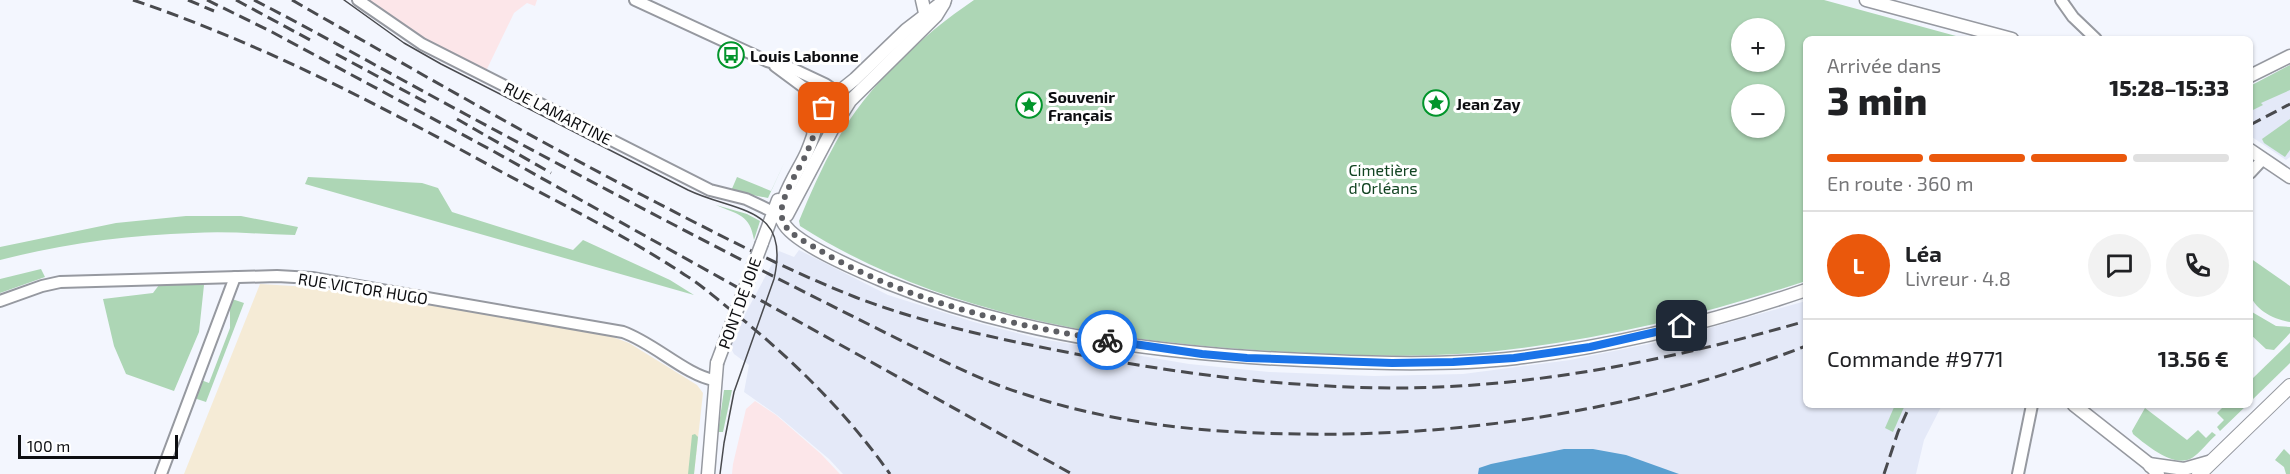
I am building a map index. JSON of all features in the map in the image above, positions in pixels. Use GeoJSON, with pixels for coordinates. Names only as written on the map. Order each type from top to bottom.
{"type":"FeatureCollection","features":[{"type":"Feature","properties":{"kind":"main road"},"geometry":{"type":"LineString","coordinates":[[2199,474],[2211,468],[2290,386]]}},
{"type":"Feature","properties":{"kind":"street","name":"RUE LAMARTINE"},"geometry":{"type":"LineString","coordinates":[[358,0],[422,44],[710,190],[746,199],[767,209]]}},
{"type":"Feature","properties":{"kind":"street"},"geometry":{"type":"LineString","coordinates":[[635,0],[767,61],[791,68],[838,92],[850,101]]}},
{"type":"Feature","properties":{"kind":"street"},"geometry":{"type":"LineString","coordinates":[[922,0],[925,13]]}},
{"type":"Feature","properties":{"kind":"street"},"geometry":{"type":"LineString","coordinates":[[764,245],[780,196],[824,108],[838,92],[855,79],[925,13],[945,0]]}},
{"type":"Feature","properties":{"kind":"street"},"geometry":{"type":"LineString","coordinates":[[764,245],[787,215],[850,101],[936,16],[945,0]]}},
{"type":"Feature","properties":{"kind":"street"},"geometry":{"type":"LineString","coordinates":[[1866,0],[2002,36]]}},
{"type":"Feature","properties":{"kind":"street"},"geometry":{"type":"LineString","coordinates":[[2061,0],[2073,17],[2093,36]]}},
{"type":"Feature","properties":{"kind":"street"},"geometry":{"type":"LineString","coordinates":[[2253,74],[2290,56]]}},
{"type":"Feature","properties":{"kind":"street"},"geometry":{"type":"LineString","coordinates":[[767,61],[806,88],[824,108],[840,117]]}},
{"type":"Feature","properties":{"kind":"street"},"geometry":{"type":"LineString","coordinates":[[781,222],[785,196],[808,151],[817,124]]}},
{"type":"Feature","properties":{"kind":"street"},"geometry":{"type":"LineString","coordinates":[[2256,154],[2290,177]]}},
{"type":"Feature","properties":{"kind":"street"},"geometry":{"type":"LineString","coordinates":[[781,222],[811,245],[857,270],[916,294],[1002,320],[1157,348],[1247,358],[1392,363],[1469,362],[1514,358],[1590,347],[1693,324],[1803,291]]}},
{"type":"Feature","properties":{"kind":"street","name":"PONT DE JOIE"},"geometry":{"type":"LineString","coordinates":[[714,381],[764,245]]}},
{"type":"Feature","properties":{"kind":"street"},"geometry":{"type":"LineString","coordinates":[[161,474],[234,277]]}},
{"type":"Feature","properties":{"kind":"street","name":"RUE VICTOR HUGO"},"geometry":{"type":"LineString","coordinates":[[0,301],[60,282],[234,277],[312,278],[623,332],[643,340],[696,373],[714,381]]}},
{"type":"Feature","properties":{"kind":"street"},"geometry":{"type":"LineString","coordinates":[[708,474],[714,381]]}},
{"type":"Feature","properties":{"kind":"street"},"geometry":{"type":"LineString","coordinates":[[2018,474],[2031,408]]}},
{"type":"Feature","properties":{"kind":"street"},"geometry":{"type":"LineString","coordinates":[[2078,408],[2158,474]]}},
{"type":"Feature","properties":{"kind":"street"},"geometry":{"type":"LineString","coordinates":[[2151,469],[2211,468]]}},
{"type":"Feature","properties":{"kind":"shaded area"},"geometry":{"type":"Polygon","coordinates":[[[367,0],[537,0],[535,6],[527,3],[514,13],[486,71],[402,26],[367,0]]]}},
{"type":"Feature","properties":{"kind":"shaded area"},"geometry":{"type":"Polygon","coordinates":[[[2290,65],[2290,157],[2286,160],[2253,138],[2253,84],[2290,65]]]}},
{"type":"Feature","properties":{"kind":"shaded area"},"geometry":{"type":"Polygon","coordinates":[[[799,250],[888,295],[974,322],[1036,338],[1189,364],[1269,372],[1374,376],[1463,374],[1570,360],[1663,341],[1803,302],[1803,408],[1940,408],[1924,440],[1916,474],[843,474],[829,459],[777,415],[744,392],[749,365],[734,354],[729,344],[779,251],[794,257],[799,250]]]}},
{"type":"Feature","properties":{"kind":"shaded area"},"geometry":{"type":"Polygon","coordinates":[[[260,284],[309,287],[454,309],[610,336],[629,343],[697,385],[703,393],[694,474],[184,474],[260,284]]]}},
{"type":"Feature","properties":{"kind":"shaded area"},"geometry":{"type":"Polygon","coordinates":[[[755,401],[776,415],[821,454],[840,474],[732,474],[746,409],[755,401]]]}},
{"type":"Feature","properties":{"kind":"green space","name":"Cimetière d'Orléans"},"geometry":{"type":"Polygon","coordinates":[[[974,0],[1824,0],[1956,36],[1803,36],[1803,282],[1692,315],[1614,333],[1497,351],[1419,355],[1367,355],[1226,348],[1099,332],[1036,320],[974,304],[914,283],[856,257],[800,226],[799,221],[826,161],[849,121],[880,82],[915,46],[974,0]]]}},
{"type":"Feature","properties":{"kind":"green space"},"geometry":{"type":"Polygon","coordinates":[[[2290,65],[2290,90],[2261,103],[2263,105],[2253,110],[2253,84],[2290,65]]]}},
{"type":"Feature","properties":{"kind":"green space"},"geometry":{"type":"Polygon","coordinates":[[[2290,119],[2290,150],[2285,157],[2264,143],[2262,139],[2290,119]]]}},
{"type":"Feature","properties":{"kind":"green space"},"geometry":{"type":"Polygon","coordinates":[[[785,161],[768,198],[731,191],[737,177],[771,191],[785,161]]]}},
{"type":"Feature","properties":{"kind":"green space"},"geometry":{"type":"Polygon","coordinates":[[[308,177],[422,183],[438,188],[452,212],[573,250],[583,240],[670,280],[694,295],[305,184],[308,177]]]}},
{"type":"Feature","properties":{"kind":"green space"},"geometry":{"type":"Polygon","coordinates":[[[716,205],[747,214],[760,221],[754,240],[749,225],[742,216],[716,205]]]}},
{"type":"Feature","properties":{"kind":"green space"},"geometry":{"type":"Polygon","coordinates":[[[186,216],[241,216],[298,227],[295,235],[205,232],[120,238],[47,249],[0,260],[0,247],[116,223],[186,216]]]}},
{"type":"Feature","properties":{"kind":"green space"},"geometry":{"type":"Polygon","coordinates":[[[2253,260],[2290,286],[2290,322],[2265,313],[2253,300],[2253,260]]]}},
{"type":"Feature","properties":{"kind":"green space"},"geometry":{"type":"Polygon","coordinates":[[[41,269],[45,277],[0,293],[0,279],[41,269]]]}},
{"type":"Feature","properties":{"kind":"green space"},"geometry":{"type":"Polygon","coordinates":[[[159,285],[204,285],[199,332],[174,391],[126,374],[114,346],[103,299],[153,293],[159,285]]]}},
{"type":"Feature","properties":{"kind":"green space"},"geometry":{"type":"Polygon","coordinates":[[[232,299],[244,303],[206,402],[194,398],[201,380],[209,383],[230,328],[232,299]]]}},
{"type":"Feature","properties":{"kind":"green space"},"geometry":{"type":"Polygon","coordinates":[[[2253,313],[2276,326],[2290,327],[2290,333],[2274,350],[2266,349],[2253,337],[2253,313]]]}},
{"type":"Feature","properties":{"kind":"green space"},"geometry":{"type":"Polygon","coordinates":[[[2290,342],[2290,363],[2253,399],[2253,378],[2290,342]]]}},
{"type":"Feature","properties":{"kind":"green space"},"geometry":{"type":"Polygon","coordinates":[[[724,390],[732,390],[723,432],[718,432],[724,390]]]}},
{"type":"Feature","properties":{"kind":"green space"},"geometry":{"type":"Polygon","coordinates":[[[1894,408],[1904,408],[1893,432],[1885,428],[1894,408]]]}},
{"type":"Feature","properties":{"kind":"green space"},"geometry":{"type":"Polygon","coordinates":[[[2145,408],[2187,440],[2198,430],[2206,438],[2212,432],[2216,435],[2192,458],[2185,461],[2169,458],[2152,449],[2133,434],[2132,431],[2145,408]]]}},
{"type":"Feature","properties":{"kind":"green space"},"geometry":{"type":"Polygon","coordinates":[[[2222,408],[2244,408],[2220,431],[2217,427],[2224,420],[2217,413],[2222,408]]]}},
{"type":"Feature","properties":{"kind":"green space"},"geometry":{"type":"Polygon","coordinates":[[[695,434],[698,437],[694,474],[688,474],[692,435],[695,434]]]}},
{"type":"Feature","properties":{"kind":"green space"},"geometry":{"type":"Polygon","coordinates":[[[2284,449],[2290,455],[2290,474],[2286,474],[2284,467],[2275,460],[2284,449]]]}},
{"type":"Feature","properties":{"kind":"water"},"geometry":{"type":"Polygon","coordinates":[[[1564,449],[1593,449],[1626,455],[1679,474],[1478,474],[1479,468],[1491,464],[1564,449]]]}},
{"type":"Feature","properties":{"kind":"tram line"},"geometry":{"type":"LineString","coordinates":[[344,0],[404,43],[441,64],[688,190],[755,215],[767,224],[774,237],[777,255],[774,279],[734,392],[720,474]]}},
{"type":"Feature","properties":{"kind":"railway"},"geometry":{"type":"LineString","coordinates":[[133,0],[224,34],[357,95],[587,217],[692,279],[799,369],[856,429],[890,474]]}},
{"type":"Feature","properties":{"kind":"railway"},"geometry":{"type":"LineString","coordinates":[[188,0],[214,11]]}},
{"type":"Feature","properties":{"kind":"railway"},"geometry":{"type":"LineString","coordinates":[[207,0],[272,32],[493,151],[1072,474]]}},
{"type":"Feature","properties":{"kind":"railway"},"geometry":{"type":"LineString","coordinates":[[236,0],[312,41]]}},
{"type":"Feature","properties":{"kind":"railway"},"geometry":{"type":"LineString","coordinates":[[254,0],[615,194],[912,346],[998,385],[1060,405],[1094,413],[1195,429],[1299,434],[1364,434],[1493,424],[1620,402],[1745,368],[1803,347]]}},
{"type":"Feature","properties":{"kind":"railway"},"geometry":{"type":"LineString","coordinates":[[292,0],[555,149],[774,262],[855,297],[910,316],[1023,344],[1121,362],[1241,379],[1321,386],[1401,388],[1504,382],[1606,368],[1656,359],[1803,322]]}},
{"type":"Feature","properties":{"kind":"railway"},"geometry":{"type":"LineString","coordinates":[[336,54],[431,105]]}},
{"type":"Feature","properties":{"kind":"railway"},"geometry":{"type":"LineString","coordinates":[[2253,123],[2290,104]]}},
{"type":"Feature","properties":{"kind":"railway"},"geometry":{"type":"LineString","coordinates":[[457,119],[551,173]]}},
{"type":"Feature","properties":{"kind":"railway"},"geometry":{"type":"LineString","coordinates":[[1884,474],[1909,408]]}},
{"type":"Feature","properties":{"kind":"way so far"},"geometry":{"type":"LineString","coordinates":[[824,108],[808,151],[785,196],[781,212],[783,222],[793,232],[836,260],[916,294],[1002,320],[1107,340]]}},
{"type":"Feature","properties":{"kind":"place","name":"Louis Labonne"},"geometry":{"type":"Point","coordinates":[731,55]}},
{"type":"Feature","properties":{"kind":"place","name":"Jean Zay"},"geometry":{"type":"Point","coordinates":[1436,103]}},
{"type":"Feature","properties":{"kind":"place","name":"Souvenir Français"},"geometry":{"type":"Point","coordinates":[1029,105]}},
{"type":"Feature","properties":{"kind":"route"},"geometry":{"type":"LineString","coordinates":[[1107,340],[1247,358],[1392,363],[1469,362],[1590,347],[1682,326]]}}]}
